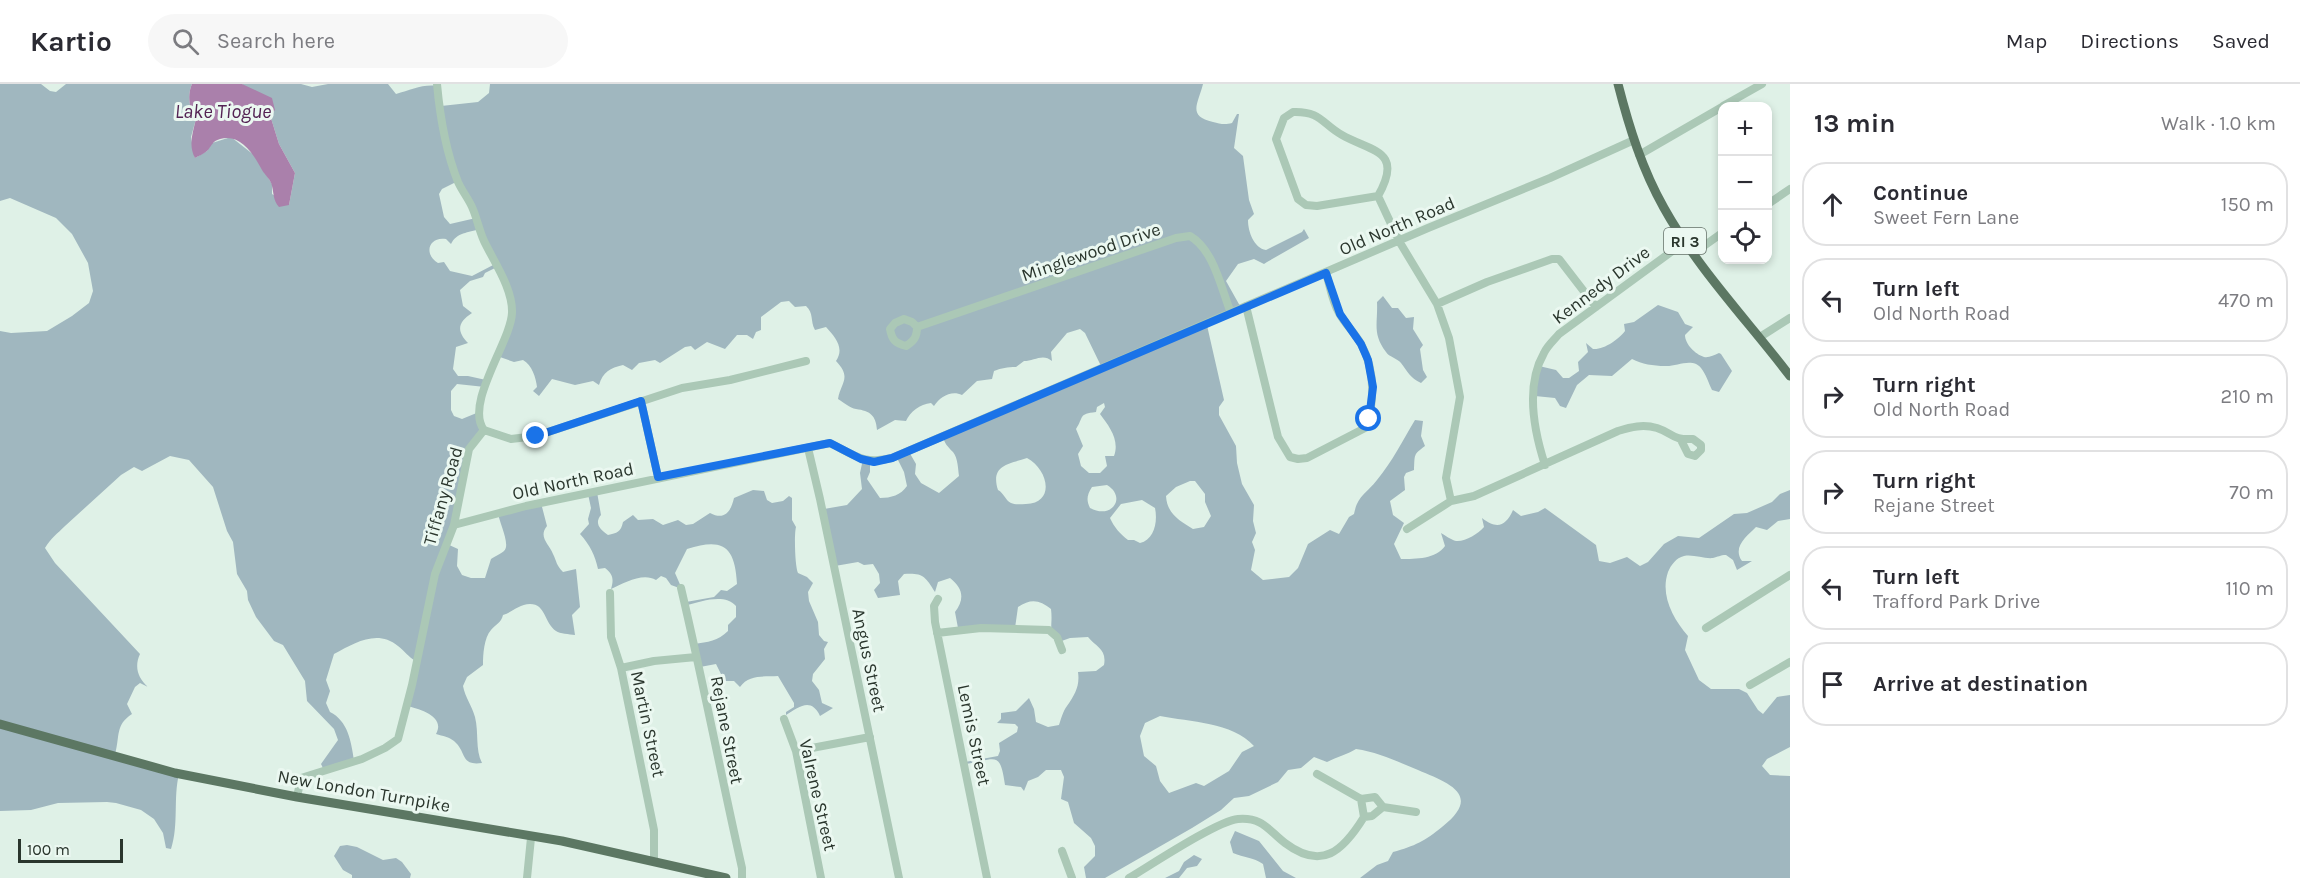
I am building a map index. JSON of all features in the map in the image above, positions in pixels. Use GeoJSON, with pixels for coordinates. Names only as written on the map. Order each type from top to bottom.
{"type":"FeatureCollection","features":[{"type":"Feature","properties":{"kind":"main road","name":"RI 3"},"geometry":{"type":"LineString","coordinates":[[1618,84],[1639,155],[1664,208],[1694,253],[1788,370]]}},
{"type":"Feature","properties":{"kind":"main road","name":"New London Turnpike"},"geometry":{"type":"LineString","coordinates":[[0,724],[175,773],[297,797],[406,814],[531,838],[562,841],[726,878]]}},
{"type":"Feature","properties":{"kind":"street","name":"Tiffany Road"},"geometry":{"type":"LineString","coordinates":[[297,797],[301,778],[362,759],[398,739],[412,685],[435,574],[454,525],[469,449],[484,430],[479,420],[480,407],[512,313],[508,291],[499,269],[483,240],[472,208],[458,182],[441,122],[437,84]]}},
{"type":"Feature","properties":{"kind":"street"},"geometry":{"type":"LineString","coordinates":[[1731,102],[1762,84]]}},
{"type":"Feature","properties":{"kind":"street"},"geometry":{"type":"LineString","coordinates":[[1639,155],[1718,110]]}},
{"type":"Feature","properties":{"kind":"street"},"geometry":{"type":"LineString","coordinates":[[1293,112],[1304,112],[1320,118],[1340,135],[1380,151],[1387,164],[1387,180],[1378,196],[1317,206],[1306,205],[1298,199],[1276,139],[1284,118],[1293,112]]}},
{"type":"Feature","properties":{"kind":"street","name":"Old North Road"},"geometry":{"type":"LineString","coordinates":[[454,525],[498,512],[618,488],[658,477],[830,443],[861,459],[874,462],[892,458],[1551,178],[1634,140]]}},
{"type":"Feature","properties":{"kind":"street"},"geometry":{"type":"LineString","coordinates":[[1772,201],[1790,189]]}},
{"type":"Feature","properties":{"kind":"street"},"geometry":{"type":"LineString","coordinates":[[1378,196],[1399,241],[1437,304],[1449,338],[1459,388],[1453,446],[1446,478],[1451,501]]}},
{"type":"Feature","properties":{"kind":"street","name":"Minglewood Drive"},"geometry":{"type":"LineString","coordinates":[[917,327],[1176,238],[1190,236],[1200,242],[1209,257],[1231,313]]}},
{"type":"Feature","properties":{"kind":"street"},"geometry":{"type":"LineString","coordinates":[[1694,253],[1718,236]]}},
{"type":"Feature","properties":{"kind":"street","name":"Kennedy Drive"},"geometry":{"type":"LineString","coordinates":[[1545,465],[1535,431],[1533,414],[1536,375],[1544,352],[1559,334],[1686,241]]}},
{"type":"Feature","properties":{"kind":"street"},"geometry":{"type":"LineString","coordinates":[[1437,304],[1487,282],[1559,259],[1569,269],[1596,307]]}},
{"type":"Feature","properties":{"kind":"street"},"geometry":{"type":"LineString","coordinates":[[1246,306],[1278,437],[1290,457],[1307,458],[1367,427],[1372,403],[1373,387],[1368,360],[1361,344],[1340,314],[1326,273]]}},
{"type":"Feature","properties":{"kind":"street"},"geometry":{"type":"LineString","coordinates":[[1760,337],[1790,318]]}},
{"type":"Feature","properties":{"kind":"street"},"geometry":{"type":"LineString","coordinates":[[484,430],[511,439],[536,436],[682,388],[730,380],[806,361]]}},
{"type":"Feature","properties":{"kind":"street"},"geometry":{"type":"LineString","coordinates":[[641,401],[658,477]]}},
{"type":"Feature","properties":{"kind":"street"},"geometry":{"type":"LineString","coordinates":[[1407,529],[1451,501],[1474,496],[1618,430],[1633,426],[1658,429],[1681,440]]}},
{"type":"Feature","properties":{"kind":"street","name":"Angus Street"},"geometry":{"type":"LineString","coordinates":[[808,448],[899,878]]}},
{"type":"Feature","properties":{"kind":"street"},"geometry":{"type":"LineString","coordinates":[[1706,628],[1790,575]]}},
{"type":"Feature","properties":{"kind":"street","name":"Rejane Street"},"geometry":{"type":"LineString","coordinates":[[681,588],[706,694],[721,777],[742,868],[742,878]]}},
{"type":"Feature","properties":{"kind":"street","name":"Martin Street"},"geometry":{"type":"LineString","coordinates":[[610,593],[612,637],[621,668],[654,830],[654,861]]}},
{"type":"Feature","properties":{"kind":"street","name":"Lemis Street"},"geometry":{"type":"LineString","coordinates":[[938,599],[934,606],[937,633],[987,878]]}},
{"type":"Feature","properties":{"kind":"street"},"geometry":{"type":"LineString","coordinates":[[937,633],[981,628],[1049,630],[1057,637],[1062,650]]}},
{"type":"Feature","properties":{"kind":"street"},"geometry":{"type":"LineString","coordinates":[[621,668],[654,661],[696,657]]}},
{"type":"Feature","properties":{"kind":"street"},"geometry":{"type":"LineString","coordinates":[[1750,685],[1790,662]]}},
{"type":"Feature","properties":{"kind":"street","name":"Valrene Street"},"geometry":{"type":"LineString","coordinates":[[784,719],[795,751],[821,878]]}},
{"type":"Feature","properties":{"kind":"street"},"geometry":{"type":"LineString","coordinates":[[795,751],[870,737]]}},
{"type":"Feature","properties":{"kind":"street"},"geometry":{"type":"LineString","coordinates":[[1317,774],[1361,799],[1375,797],[1383,807],[1416,812]]}},
{"type":"Feature","properties":{"kind":"street"},"geometry":{"type":"LineString","coordinates":[[1129,878],[1227,822],[1252,820],[1265,825],[1283,842],[1303,854],[1317,857],[1330,855],[1342,847],[1364,817],[1361,799]]}},
{"type":"Feature","properties":{"kind":"street"},"geometry":{"type":"LineString","coordinates":[[1364,817],[1372,816],[1383,807]]}},
{"type":"Feature","properties":{"kind":"street"},"geometry":{"type":"LineString","coordinates":[[527,878],[531,838]]}},
{"type":"Feature","properties":{"kind":"street"},"geometry":{"type":"LineString","coordinates":[[1062,851],[1072,878]]}},
{"type":"Feature","properties":{"kind":"shaded area"},"geometry":{"type":"Polygon","coordinates":[[[0,84],[41,84],[50,91],[56,92],[66,84],[192,84],[189,97],[196,119],[191,137],[195,158],[207,151],[212,143],[231,137],[254,155],[272,184],[272,194],[289,205],[295,173],[279,144],[270,115],[242,84],[301,84],[312,87],[328,84],[388,84],[396,94],[422,87],[438,86],[441,106],[478,102],[489,93],[490,84],[1203,84],[1196,108],[1200,116],[1213,122],[1227,124],[1232,123],[1239,114],[1234,148],[1243,156],[1249,200],[1254,214],[1248,220],[1248,225],[1255,243],[1266,250],[1304,229],[1309,238],[1264,264],[1254,259],[1238,264],[1226,281],[1240,306],[1206,321],[1224,400],[1219,407],[1219,415],[1236,446],[1242,484],[1254,505],[1253,521],[1256,533],[1252,542],[1255,550],[1251,570],[1263,580],[1289,577],[1298,568],[1308,544],[1330,530],[1339,534],[1349,517],[1354,514],[1360,499],[1388,466],[1415,420],[1423,421],[1421,436],[1425,446],[1415,455],[1414,470],[1406,473],[1404,477],[1405,490],[1390,501],[1393,515],[1404,523],[1394,544],[1401,559],[1436,554],[1445,546],[1441,533],[1456,541],[1471,537],[1484,527],[1482,518],[1497,525],[1504,523],[1513,510],[1521,516],[1545,508],[1596,545],[1599,561],[1610,563],[1627,557],[1640,566],[1648,562],[1664,544],[1678,536],[1699,538],[1734,514],[1747,513],[1772,502],[1780,494],[1790,490],[1790,519],[1778,521],[1767,530],[1756,527],[1742,542],[1739,556],[1742,561],[1752,561],[1737,570],[1733,560],[1726,555],[1713,558],[1684,556],[1676,560],[1669,569],[1666,589],[1669,606],[1677,622],[1688,636],[1685,650],[1699,680],[1711,689],[1739,689],[1747,693],[1763,714],[1777,697],[1790,695],[1790,747],[1767,759],[1762,766],[1770,775],[1790,776],[1790,878],[1360,878],[1377,865],[1388,861],[1393,852],[1408,848],[1436,832],[1454,816],[1460,806],[1461,798],[1457,791],[1441,780],[1372,752],[1356,749],[1327,762],[1314,757],[1301,768],[1288,770],[1278,782],[1249,796],[1234,798],[1221,810],[1192,828],[1105,878],[1086,878],[1084,867],[1095,856],[1095,846],[1091,838],[1074,823],[1068,802],[1061,799],[1064,777],[1061,770],[1046,770],[1038,777],[1028,781],[1024,791],[1021,787],[1005,785],[1001,766],[995,760],[966,764],[965,762],[998,756],[999,743],[1017,732],[1018,727],[1015,724],[997,723],[1001,719],[1001,713],[1016,711],[1029,698],[1036,722],[1048,727],[1059,725],[1064,710],[1076,690],[1078,672],[1096,671],[1104,665],[1104,655],[1100,649],[1088,637],[1070,638],[1056,643],[1051,629],[1051,609],[1035,601],[1018,607],[1015,628],[958,628],[955,612],[960,603],[961,594],[958,586],[950,578],[938,582],[935,592],[923,577],[904,574],[898,581],[900,595],[878,598],[874,590],[880,583],[879,574],[873,564],[864,565],[858,562],[835,566],[824,509],[847,505],[862,489],[860,473],[863,459],[870,462],[867,479],[880,498],[892,497],[902,492],[907,486],[904,472],[896,456],[908,450],[916,464],[915,474],[921,483],[939,493],[959,476],[956,457],[946,445],[942,435],[1101,366],[1085,333],[1080,329],[1067,333],[1051,352],[1052,361],[1038,358],[1024,361],[1016,367],[994,371],[992,379],[977,381],[962,395],[954,393],[946,395],[934,406],[931,403],[919,407],[906,421],[895,420],[877,430],[871,415],[838,399],[844,376],[836,361],[840,352],[835,339],[826,327],[815,330],[810,311],[806,306],[795,307],[789,301],[781,302],[761,317],[761,330],[756,332],[753,339],[747,335],[737,335],[725,349],[707,342],[695,350],[691,346],[685,347],[660,363],[655,360],[639,363],[632,370],[623,365],[618,366],[605,374],[599,385],[593,381],[575,385],[552,379],[539,396],[533,391],[537,387],[536,380],[526,362],[523,360],[514,362],[497,356],[513,313],[497,267],[485,273],[483,277],[470,281],[460,290],[463,306],[472,313],[461,323],[460,331],[468,343],[456,347],[453,369],[458,376],[486,380],[485,387],[457,384],[451,391],[451,410],[454,416],[462,419],[479,412],[484,430],[469,449],[447,544],[458,549],[457,566],[462,575],[471,578],[485,578],[491,559],[506,548],[498,513],[541,503],[547,526],[544,537],[558,565],[563,572],[576,569],[580,607],[572,615],[575,635],[556,631],[542,610],[530,604],[503,615],[500,622],[489,633],[484,646],[483,665],[467,677],[463,686],[475,717],[482,763],[470,762],[454,741],[436,734],[437,722],[430,714],[407,706],[416,661],[390,641],[374,638],[358,642],[334,654],[326,680],[330,691],[326,703],[330,712],[345,726],[354,760],[324,770],[321,764],[338,740],[334,729],[307,701],[305,681],[283,645],[274,641],[256,617],[248,600],[247,591],[237,574],[233,542],[227,531],[213,487],[189,460],[170,456],[142,471],[134,467],[121,475],[45,548],[55,563],[140,654],[137,663],[138,672],[148,687],[140,683],[135,687],[127,704],[132,714],[120,727],[115,754],[179,774],[175,831],[171,849],[166,848],[163,833],[154,819],[141,810],[116,803],[58,803],[31,810],[0,811],[0,331],[11,333],[47,331],[89,303],[93,291],[88,263],[72,234],[56,218],[10,198],[0,201],[0,84]],[[458,181],[442,189],[439,194],[444,217],[450,224],[476,218],[458,181]],[[480,229],[460,235],[451,244],[446,239],[435,240],[429,251],[433,259],[438,263],[444,262],[450,271],[472,276],[497,263],[480,229]],[[1104,403],[1097,407],[1096,412],[1084,415],[1076,429],[1083,446],[1078,454],[1081,466],[1089,473],[1100,473],[1107,466],[1105,456],[1114,456],[1116,444],[1113,434],[1100,414],[1105,407],[1104,403]],[[1027,458],[999,470],[996,482],[998,490],[1013,504],[1036,502],[1045,492],[1044,477],[1034,463],[1027,458]],[[1195,481],[1176,487],[1166,496],[1172,512],[1179,520],[1193,529],[1204,527],[1211,516],[1205,502],[1205,494],[1195,481]],[[1107,485],[1092,487],[1088,495],[1090,508],[1098,511],[1110,509],[1116,501],[1116,495],[1107,485]],[[1142,500],[1121,504],[1110,518],[1125,538],[1140,543],[1149,538],[1154,530],[1155,508],[1142,500]],[[1160,716],[1145,723],[1140,736],[1144,756],[1156,766],[1160,781],[1169,793],[1196,783],[1204,786],[1229,771],[1242,752],[1254,746],[1234,732],[1210,724],[1160,716]]]}},
{"type":"Feature","properties":{"kind":"shaded area"},"geometry":{"type":"Polygon","coordinates":[[[1383,296],[1392,308],[1398,308],[1406,318],[1414,317],[1413,329],[1423,345],[1420,349],[1423,370],[1427,377],[1421,383],[1412,377],[1399,361],[1387,354],[1379,339],[1377,302],[1383,296]]]}},
{"type":"Feature","properties":{"kind":"shaded area"},"geometry":{"type":"Polygon","coordinates":[[[1658,305],[1678,312],[1685,324],[1693,327],[1685,335],[1694,351],[1704,357],[1721,354],[1732,371],[1719,392],[1712,390],[1703,370],[1693,363],[1656,366],[1632,359],[1612,376],[1589,375],[1577,385],[1566,408],[1560,406],[1555,398],[1535,396],[1539,366],[1556,370],[1563,378],[1569,378],[1579,371],[1578,362],[1588,352],[1586,343],[1593,349],[1606,346],[1625,331],[1624,324],[1634,322],[1658,305]]]}},
{"type":"Feature","properties":{"kind":"shaded area"},"geometry":{"type":"Polygon","coordinates":[[[753,490],[764,491],[767,500],[772,503],[783,501],[789,496],[792,498],[792,520],[796,527],[797,570],[813,583],[808,592],[809,601],[818,622],[819,635],[828,642],[824,649],[825,659],[813,674],[812,681],[819,690],[822,703],[833,708],[820,716],[809,705],[804,705],[786,715],[786,712],[794,707],[794,703],[778,676],[753,678],[740,687],[734,681],[721,681],[721,674],[716,664],[700,667],[694,644],[717,639],[728,631],[728,625],[736,617],[736,606],[720,599],[687,605],[686,602],[714,597],[721,590],[727,591],[737,584],[733,561],[730,553],[724,548],[709,544],[687,549],[675,573],[682,589],[671,585],[666,578],[661,576],[656,580],[645,577],[634,579],[611,589],[613,580],[610,572],[605,568],[598,569],[592,550],[580,534],[589,524],[591,508],[588,494],[597,492],[601,515],[598,524],[600,529],[608,535],[618,532],[623,522],[633,515],[638,520],[653,519],[663,525],[678,520],[686,525],[693,524],[710,513],[720,516],[729,511],[734,498],[753,490]]]}},
{"type":"Feature","properties":{"kind":"shaded area"},"geometry":{"type":"Polygon","coordinates":[[[1235,831],[1259,841],[1283,871],[1296,878],[1266,878],[1263,864],[1233,853],[1230,842],[1235,831]]]}},
{"type":"Feature","properties":{"kind":"shaded area"},"geometry":{"type":"Polygon","coordinates":[[[340,846],[357,847],[383,860],[396,858],[411,874],[410,878],[352,878],[352,875],[343,870],[334,856],[340,846]]]}},
{"type":"Feature","properties":{"kind":"shaded area"},"geometry":{"type":"Polygon","coordinates":[[[1194,855],[1202,859],[1197,866],[1187,868],[1179,878],[1165,878],[1179,871],[1184,862],[1194,855]]]}},
{"type":"Feature","properties":{"kind":"water","name":"Lake Tiogue"},"geometry":{"type":"Polygon","coordinates":[[[192,84],[242,84],[272,98],[275,110],[270,115],[279,144],[295,173],[289,205],[279,207],[272,186],[255,158],[246,147],[234,139],[217,140],[206,152],[195,158],[191,143],[196,119],[189,97],[192,84]]]}},
{"type":"Feature","properties":{"kind":"route"},"geometry":{"type":"LineString","coordinates":[[536,436],[641,401],[658,477],[830,443],[861,459],[874,462],[892,458],[952,430],[1051,391],[1153,345],[1326,273],[1334,303],[1361,344],[1368,360],[1373,387],[1369,419]]}}]}
